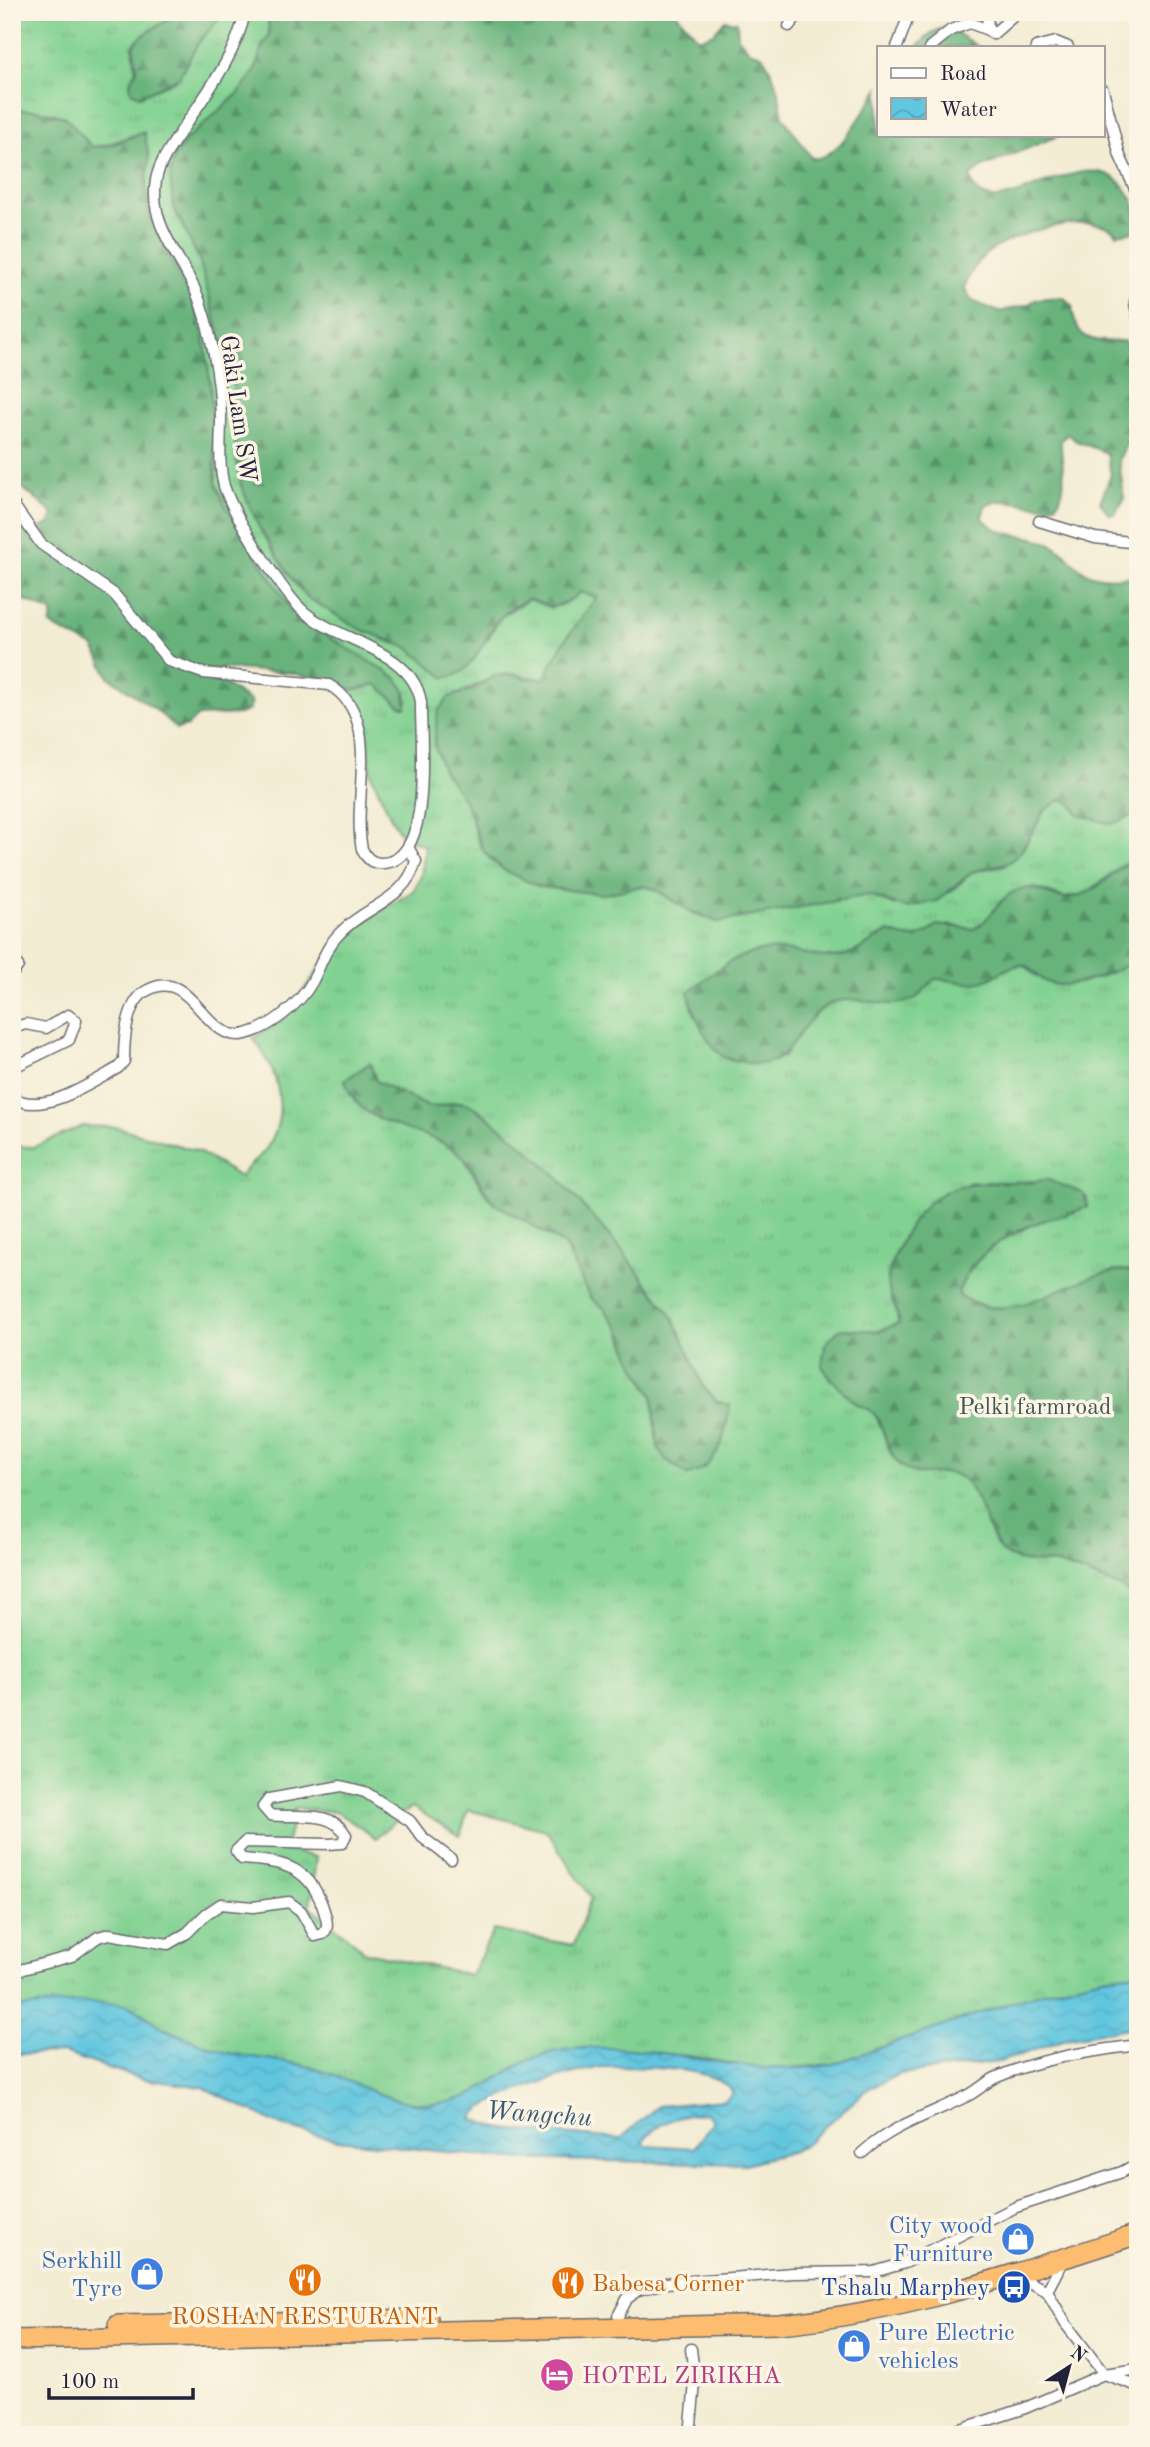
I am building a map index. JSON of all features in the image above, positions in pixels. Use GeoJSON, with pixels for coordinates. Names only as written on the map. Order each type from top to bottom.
{"type":"FeatureCollection","features":[{"type":"Feature","properties":{"kind":"highway"},"geometry":{"type":"LineString","coordinates":[[12,2327],[804,2310],[891,2297],[951,2283],[1138,2222]]}},
{"type":"Feature","properties":{"kind":"highway"},"geometry":{"type":"LineString","coordinates":[[12,2340],[779,2324],[894,2308],[1014,2275],[1138,2234]]}},
{"type":"Feature","properties":{"kind":"street","name":"Gaki Lam SW"},"geometry":{"type":"LineString","coordinates":[[245,12],[230,55],[165,158],[156,179],[155,205],[163,234],[200,301],[216,364],[225,486],[243,521],[300,608],[325,625],[395,663],[410,676],[418,689],[421,702],[421,805],[416,834],[408,848]]}},
{"type":"Feature","properties":{"kind":"street"},"geometry":{"type":"LineString","coordinates":[[789,26],[800,12]]}},
{"type":"Feature","properties":{"kind":"street"},"geometry":{"type":"LineString","coordinates":[[897,46],[910,12]]}},
{"type":"Feature","properties":{"kind":"street"},"geometry":{"type":"LineString","coordinates":[[987,12],[991,32],[989,46]]}},
{"type":"Feature","properties":{"kind":"street"},"geometry":{"type":"LineString","coordinates":[[991,32],[1018,12]]}},
{"type":"Feature","properties":{"kind":"street"},"geometry":{"type":"LineString","coordinates":[[931,46],[951,30],[970,23],[991,32]]}},
{"type":"Feature","properties":{"kind":"street"},"geometry":{"type":"LineString","coordinates":[[1040,46],[1056,42],[1066,46]]}},
{"type":"Feature","properties":{"kind":"street"},"geometry":{"type":"LineString","coordinates":[[1104,94],[1120,156],[1138,195]]}},
{"type":"Feature","properties":{"kind":"street"},"geometry":{"type":"LineString","coordinates":[[1138,287],[1135,303],[1138,317]]}},
{"type":"Feature","properties":{"kind":"street"},"geometry":{"type":"LineString","coordinates":[[12,503],[41,544],[114,594],[169,661],[203,673],[329,685],[343,693],[359,717],[362,849],[371,861],[385,863],[408,848],[416,861],[408,881],[391,897],[340,932],[305,992],[264,1026],[244,1034],[228,1033],[180,990],[167,985],[152,988],[139,996],[132,1007],[124,1062],[118,1068],[50,1100],[27,1104],[12,1097]]}},
{"type":"Feature","properties":{"kind":"street"},"geometry":{"type":"LineString","coordinates":[[1039,521],[1095,538],[1138,543]]}},
{"type":"Feature","properties":{"kind":"street"},"geometry":{"type":"LineString","coordinates":[[12,957],[18,966],[12,974]]}},
{"type":"Feature","properties":{"kind":"street"},"geometry":{"type":"LineString","coordinates":[[12,1028],[26,1024],[46,1028],[68,1015],[76,1021],[69,1040],[12,1068]]}},
{"type":"Feature","properties":{"kind":"street"},"geometry":{"type":"LineString","coordinates":[[12,1972],[72,1956],[98,1937],[109,1934],[168,1944],[187,1933],[213,1908],[230,1903],[253,1907],[289,1902],[301,1911],[315,1936],[323,1934],[327,1923],[313,1884],[283,1864],[242,1859],[236,1851],[245,1842],[329,1844],[342,1843],[346,1835],[339,1826],[310,1815],[270,1815],[264,1807],[269,1799],[341,1786],[365,1792],[410,1821],[422,1837],[451,1859]]}},
{"type":"Feature","properties":{"kind":"street"},"geometry":{"type":"LineString","coordinates":[[862,2152],[884,2133],[965,2098],[993,2079],[1013,2071],[1084,2052],[1138,2045]]}},
{"type":"Feature","properties":{"kind":"street"},"geometry":{"type":"LineString","coordinates":[[618,2316],[627,2299],[638,2290],[666,2283],[793,2273],[874,2272],[905,2263],[1016,2207],[1122,2172],[1138,2163]]}},
{"type":"Feature","properties":{"kind":"street"},"geometry":{"type":"LineString","coordinates":[[1046,2291],[1057,2267],[1066,2258]]}},
{"type":"Feature","properties":{"kind":"street"},"geometry":{"type":"LineString","coordinates":[[1014,2275],[1046,2291],[1065,2323],[1104,2374],[1138,2386]]}},
{"type":"Feature","properties":{"kind":"street"},"geometry":{"type":"LineString","coordinates":[[690,2435],[695,2383],[691,2349]]}},
{"type":"Feature","properties":{"kind":"street"},"geometry":{"type":"LineString","coordinates":[[942,2435],[1023,2409],[1104,2374],[1138,2369]]}},
{"type":"Feature","properties":{"kind":"green space"},"geometry":{"type":"Polygon","coordinates":[[[12,12],[176,12],[133,46],[139,96],[175,81],[199,41],[225,12],[268,12],[269,35],[261,49],[255,71],[239,93],[187,139],[175,155],[170,174],[173,206],[199,259],[235,392],[236,459],[241,486],[259,527],[293,581],[309,599],[387,641],[409,648],[444,677],[488,639],[500,617],[529,599],[555,606],[565,603],[580,592],[597,597],[563,643],[544,679],[515,674],[503,675],[449,697],[434,744],[443,768],[466,803],[480,846],[491,860],[505,871],[540,887],[603,894],[641,886],[654,889],[691,912],[718,922],[868,895],[895,906],[951,892],[972,872],[1005,865],[1022,850],[1044,811],[1060,800],[1072,803],[1079,815],[1095,818],[1116,820],[1138,814],[1138,853],[1087,893],[1065,898],[1033,887],[1000,902],[991,916],[974,929],[949,925],[925,937],[908,939],[889,932],[859,950],[837,957],[777,950],[692,1008],[705,1034],[783,1058],[804,1027],[821,1009],[831,1003],[856,999],[908,999],[918,996],[935,979],[980,982],[1018,965],[1025,965],[1036,977],[1138,958],[1138,1271],[1115,1271],[1092,1277],[1025,1304],[1003,1308],[980,1305],[958,1294],[964,1280],[981,1257],[1004,1239],[1045,1220],[1048,1180],[1019,1183],[969,1182],[895,1252],[887,1279],[899,1323],[880,1331],[840,1329],[830,1378],[857,1404],[875,1415],[890,1452],[899,1464],[920,1473],[943,1472],[963,1479],[976,1497],[994,1541],[1008,1556],[1070,1568],[1110,1583],[1138,1598],[1138,1973],[1102,1977],[1036,1994],[833,2064],[768,2070],[689,2056],[594,2048],[537,2057],[463,2100],[436,2105],[396,2100],[302,2065],[226,2053],[165,2029],[131,2008],[82,2004],[12,2008],[12,1146],[34,1147],[83,1126],[116,1127],[197,1151],[240,1177],[266,1149],[274,1135],[280,1106],[275,1077],[253,1038],[281,1021],[346,932],[413,891],[421,877],[425,846],[402,837],[391,818],[371,774],[366,717],[358,702],[342,685],[362,689],[376,684],[402,707],[408,701],[405,690],[395,677],[309,625],[291,610],[224,503],[216,483],[210,381],[204,337],[192,298],[150,217],[146,185],[149,157],[144,133],[92,147],[65,117],[37,110],[12,110],[12,12]],[[370,1063],[345,1080],[462,1155],[487,1196],[496,1204],[564,1245],[590,1298],[602,1306],[620,1330],[633,1362],[653,1396],[656,1439],[721,1445],[727,1425],[725,1405],[716,1401],[704,1388],[673,1317],[618,1246],[554,1173],[477,1108],[453,1102],[436,1107],[427,1106],[376,1081],[370,1063]],[[412,1807],[376,1838],[337,1812],[295,1808],[285,1850],[316,1857],[310,1906],[366,1952],[471,1975],[494,1930],[573,1945],[591,1898],[546,1830],[468,1810],[460,1836],[412,1807]]]}},
{"type":"Feature","properties":{"kind":"green space"},"geometry":{"type":"Polygon","coordinates":[[[176,12],[225,12],[199,42],[179,77],[140,96],[131,92],[130,82],[137,69],[133,46],[176,12]]]}},
{"type":"Feature","properties":{"kind":"green space"},"geometry":{"type":"Polygon","coordinates":[[[268,12],[453,12],[469,21],[485,24],[497,20],[500,12],[675,12],[699,39],[714,33],[725,20],[737,22],[738,38],[750,51],[762,55],[778,88],[783,117],[812,158],[822,157],[841,143],[877,91],[877,136],[1058,136],[985,166],[970,176],[979,193],[995,198],[1085,172],[1106,174],[1124,187],[1136,208],[1138,231],[1117,234],[1106,226],[1090,223],[1031,232],[996,247],[985,255],[964,287],[972,301],[999,312],[1027,305],[1037,299],[1063,297],[1072,305],[1081,333],[1094,340],[1124,341],[1138,362],[1138,421],[1119,459],[1124,500],[1114,514],[1109,514],[1100,502],[1111,475],[1107,453],[1076,441],[1068,434],[1061,440],[1063,490],[1056,505],[994,502],[985,506],[982,517],[997,529],[1051,544],[1090,574],[1105,578],[1138,576],[1138,814],[1111,824],[1079,815],[1071,803],[1060,800],[1044,811],[1022,850],[1010,862],[972,872],[937,901],[906,908],[868,895],[718,922],[692,912],[655,889],[642,886],[604,894],[540,887],[505,871],[484,852],[466,803],[442,768],[434,744],[438,711],[449,697],[472,690],[495,676],[513,674],[527,679],[544,679],[563,643],[597,597],[580,592],[572,599],[551,608],[529,599],[521,603],[494,625],[471,664],[454,676],[444,677],[409,648],[360,629],[309,599],[293,581],[259,527],[241,485],[236,459],[235,392],[199,259],[173,206],[170,174],[175,155],[187,139],[239,93],[255,71],[261,49],[269,35],[268,12]]]}},
{"type":"Feature","properties":{"kind":"green space"},"geometry":{"type":"Polygon","coordinates":[[[453,12],[500,12],[497,20],[480,24],[453,12]]]}},
{"type":"Feature","properties":{"kind":"green space"},"geometry":{"type":"Polygon","coordinates":[[[947,26],[977,46],[918,46],[931,33],[947,26]]]}},
{"type":"Feature","properties":{"kind":"green space"},"geometry":{"type":"Polygon","coordinates":[[[12,110],[37,110],[65,117],[92,147],[109,146],[144,132],[149,157],[146,185],[150,217],[192,298],[204,337],[210,381],[216,483],[224,503],[291,610],[309,625],[395,677],[405,690],[406,707],[402,707],[376,684],[355,690],[292,673],[221,668],[226,685],[251,702],[249,710],[240,714],[198,716],[187,726],[177,729],[156,710],[109,677],[94,647],[50,625],[53,613],[21,598],[16,599],[12,591],[12,526],[35,530],[49,524],[53,514],[18,484],[18,467],[12,463],[12,110]]]}},
{"type":"Feature","properties":{"kind":"green space"},"geometry":{"type":"Polygon","coordinates":[[[1138,853],[1138,958],[1096,978],[1072,984],[1052,984],[1044,981],[1025,965],[1018,965],[980,982],[935,979],[916,998],[906,1002],[884,1004],[840,1001],[818,1012],[785,1053],[764,1064],[722,1056],[705,1034],[693,1009],[688,992],[720,968],[742,956],[780,950],[835,957],[856,951],[889,932],[915,937],[926,934],[937,925],[974,929],[1013,892],[1027,888],[1065,898],[1085,894],[1138,853]]]}},
{"type":"Feature","properties":{"kind":"green space"},"geometry":{"type":"Polygon","coordinates":[[[370,1063],[376,1081],[427,1106],[460,1102],[469,1104],[509,1133],[554,1173],[618,1246],[673,1317],[704,1388],[716,1401],[730,1405],[723,1438],[714,1458],[707,1465],[687,1475],[664,1458],[658,1448],[653,1396],[633,1362],[620,1330],[602,1306],[591,1298],[565,1245],[496,1204],[486,1193],[472,1168],[448,1146],[379,1119],[364,1110],[353,1097],[345,1080],[370,1063]]]}},
{"type":"Feature","properties":{"kind":"green space","name":"Pelki farmroad"},"geometry":{"type":"Polygon","coordinates":[[[1048,1180],[1081,1192],[1087,1198],[1087,1207],[1031,1225],[992,1247],[971,1268],[958,1294],[980,1305],[1001,1308],[1024,1304],[1092,1277],[1115,1271],[1138,1271],[1138,1598],[1110,1583],[1060,1565],[1008,1556],[995,1542],[976,1498],[963,1479],[950,1473],[914,1473],[900,1465],[891,1452],[876,1416],[849,1397],[822,1366],[825,1344],[840,1329],[880,1331],[899,1323],[888,1287],[893,1258],[918,1214],[933,1199],[965,1185],[1048,1180]]]}},
{"type":"Feature","properties":{"kind":"water"},"geometry":{"type":"Polygon","coordinates":[[[1138,1973],[1138,2026],[1066,2039],[999,2062],[900,2074],[869,2088],[805,2144],[791,2152],[745,2164],[510,2159],[338,2140],[281,2126],[203,2087],[142,2079],[63,2053],[12,2054],[12,2008],[82,2002],[110,2003],[129,2007],[165,2029],[209,2047],[313,2068],[400,2100],[437,2104],[457,2100],[524,2063],[564,2050],[632,2049],[766,2068],[833,2064],[1036,1994],[1102,1977],[1138,1973]],[[602,2067],[552,2079],[511,2093],[480,2110],[472,2119],[503,2129],[620,2139],[658,2106],[725,2100],[733,2093],[724,2084],[692,2072],[602,2067]],[[706,2113],[689,2115],[662,2124],[642,2142],[646,2145],[694,2148],[713,2121],[706,2113]]]}},
{"type":"Feature","properties":{"kind":"place","name":"City wood Furniture"},"geometry":{"type":"Point","coordinates":[1018,2239]}},
{"type":"Feature","properties":{"kind":"place","name":"Serkhill Tyre"},"geometry":{"type":"Point","coordinates":[147,2274]}},
{"type":"Feature","properties":{"kind":"place","name":"ROSHAN RESTURANT"},"geometry":{"type":"Point","coordinates":[305,2280]}},
{"type":"Feature","properties":{"kind":"place","name":"Babesa Corner"},"geometry":{"type":"Point","coordinates":[568,2283]}},
{"type":"Feature","properties":{"kind":"place","name":"Tshalu Marphey"},"geometry":{"type":"Point","coordinates":[1014,2287]}},
{"type":"Feature","properties":{"kind":"place","name":"Pure Electric vehicles"},"geometry":{"type":"Point","coordinates":[854,2346]}},
{"type":"Feature","properties":{"kind":"place","name":"HOTEL ZIRIKHA"},"geometry":{"type":"Point","coordinates":[557,2375]}},
{"type":"Feature","properties":{"kind":"water label","name":"Wangchu"},"geometry":{"type":"Point","coordinates":[539,2113]}}]}
